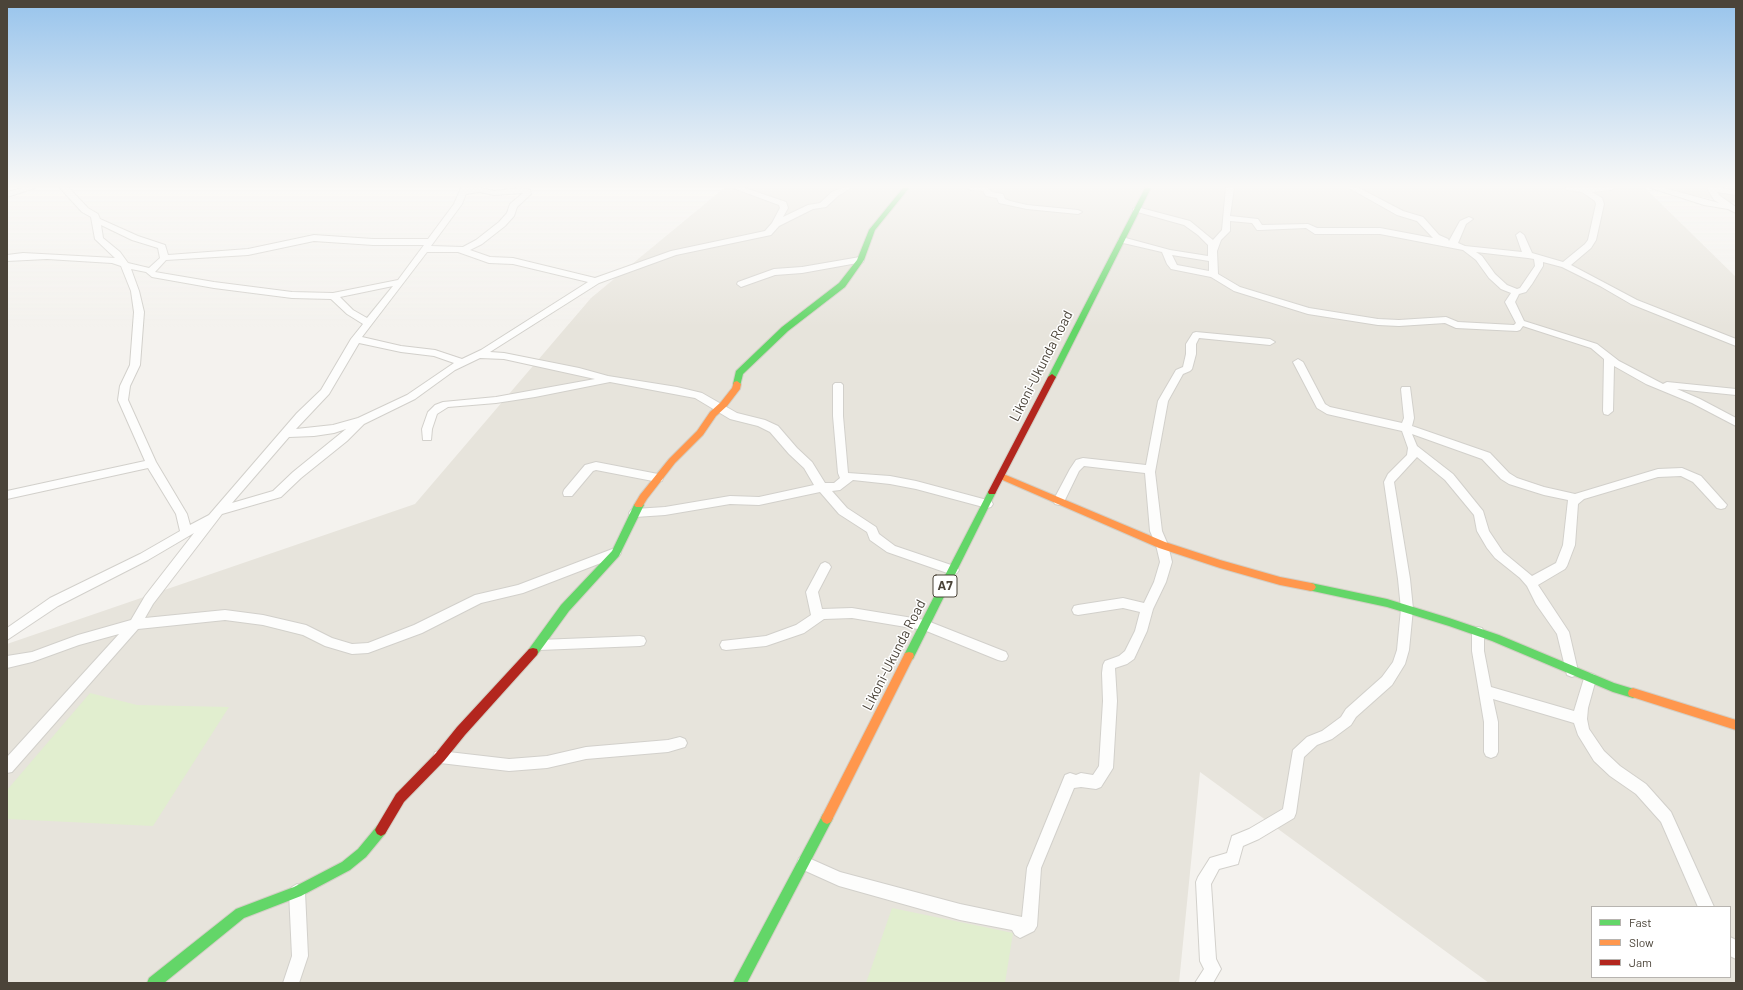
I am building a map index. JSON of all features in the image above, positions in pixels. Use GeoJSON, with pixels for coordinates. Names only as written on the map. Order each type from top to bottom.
{"type":"FeatureCollection","features":[{"type":"Feature","properties":{"kind":"main road"},"geometry":{"type":"LineString","coordinates":[[154,983],[240,913],[297,892],[346,866],[362,853],[383,827],[400,798],[426,768],[440,757],[461,730],[539,645],[565,608],[616,553],[643,497],[672,461],[692,442],[713,414],[737,388],[739,373],[785,329],[842,285],[860,260],[870,234]]}},
{"type":"Feature","properties":{"kind":"main road","name":"Likoni-Ukunda Road"},"geometry":{"type":"LineString","coordinates":[[740,983],[804,863],[1125,234]]}},
{"type":"Feature","properties":{"kind":"main road"},"geometry":{"type":"LineString","coordinates":[[1001,476],[1162,545],[1220,564],[1280,581],[1387,603],[1407,609],[1478,632],[1527,651],[1590,679],[1736,725]]}},
{"type":"Feature","properties":{"kind":"street"},"geometry":{"type":"LineString","coordinates":[[98,234],[99,239],[117,254],[124,264],[135,291],[139,312],[135,365],[125,386],[123,400],[151,462],[181,514],[186,532]]}},
{"type":"Feature","properties":{"kind":"street"},"geometry":{"type":"LineString","coordinates":[[127,234],[161,246],[163,248],[164,258]]}},
{"type":"Feature","properties":{"kind":"street"},"geometry":{"type":"LineString","coordinates":[[7,767],[135,624],[149,600],[216,513],[286,433],[325,392],[356,339],[401,282],[435,234]]}},
{"type":"Feature","properties":{"kind":"street"},"geometry":{"type":"LineString","coordinates":[[464,250],[479,242],[489,234]]}},
{"type":"Feature","properties":{"kind":"street"},"geometry":{"type":"LineString","coordinates":[[286,433],[314,432],[334,429],[360,421],[410,397],[452,368],[479,355],[596,282],[674,253],[762,234]]}},
{"type":"Feature","properties":{"kind":"street"},"geometry":{"type":"LineString","coordinates":[[1201,234],[1209,240],[1213,254],[1214,275]]}},
{"type":"Feature","properties":{"kind":"street"},"geometry":{"type":"LineString","coordinates":[[1213,254],[1217,238],[1222,234]]}},
{"type":"Feature","properties":{"kind":"street"},"geometry":{"type":"LineString","coordinates":[[1398,234],[1454,244]]}},
{"type":"Feature","properties":{"kind":"street"},"geometry":{"type":"LineString","coordinates":[[1434,234],[1436,237],[1464,248],[1478,258],[1492,276],[1504,288],[1516,292],[1523,290],[1529,282],[1539,266],[1538,258]]}},
{"type":"Feature","properties":{"kind":"street"},"geometry":{"type":"LineString","coordinates":[[1454,244],[1458,234]]}},
{"type":"Feature","properties":{"kind":"street"},"geometry":{"type":"LineString","coordinates":[[1565,265],[1588,246],[1593,234]]}},
{"type":"Feature","properties":{"kind":"street"},"geometry":{"type":"LineString","coordinates":[[1520,235],[1528,255]]}},
{"type":"Feature","properties":{"kind":"street"},"geometry":{"type":"LineString","coordinates":[[151,271],[164,258],[248,252],[314,238],[464,250],[488,260],[513,261],[596,282]]}},
{"type":"Feature","properties":{"kind":"street"},"geometry":{"type":"LineString","coordinates":[[1122,240],[1165,250],[1167,252],[1213,254]]}},
{"type":"Feature","properties":{"kind":"street"},"geometry":{"type":"LineString","coordinates":[[1464,248],[1528,255],[1565,265],[1603,284],[1634,302],[1736,343]]}},
{"type":"Feature","properties":{"kind":"street"},"geometry":{"type":"LineString","coordinates":[[1167,252],[1171,264],[1174,267],[1214,275],[1237,290],[1308,311],[1364,321],[1399,323],[1446,320],[1456,325],[1517,328],[1521,323]]}},
{"type":"Feature","properties":{"kind":"street"},"geometry":{"type":"LineString","coordinates":[[7,258],[30,256],[112,260],[151,271],[152,274],[214,285],[292,295],[333,296],[401,282]]}},
{"type":"Feature","properties":{"kind":"street"},"geometry":{"type":"LineString","coordinates":[[740,284],[774,272],[802,270],[860,260]]}},
{"type":"Feature","properties":{"kind":"street"},"geometry":{"type":"LineString","coordinates":[[1516,292],[1510,302],[1521,323]]}},
{"type":"Feature","properties":{"kind":"street"},"geometry":{"type":"LineString","coordinates":[[333,296],[350,312],[368,323]]}},
{"type":"Feature","properties":{"kind":"street"},"geometry":{"type":"LineString","coordinates":[[1521,323],[1594,346],[1609,358],[1649,382],[1696,401],[1736,422]]}},
{"type":"Feature","properties":{"kind":"street"},"geometry":{"type":"LineString","coordinates":[[804,863],[839,879],[1025,928],[1034,868],[1070,780],[1076,782],[1081,780],[1096,782],[1106,768],[1110,701],[1108,673],[1109,665],[1123,660],[1130,655],[1147,609],[1160,582],[1166,562],[1155,526],[1150,471],[1152,470],[1151,459],[1161,408],[1166,396],[1180,372],[1187,369],[1191,354],[1190,344],[1195,336],[1201,334],[1270,342]]}},
{"type":"Feature","properties":{"kind":"street"},"geometry":{"type":"LineString","coordinates":[[356,339],[401,349],[435,353],[463,363]]}},
{"type":"Feature","properties":{"kind":"street"},"geometry":{"type":"LineString","coordinates":[[479,355],[504,356],[579,371],[610,379],[658,386],[698,395],[719,409],[734,416],[761,423],[774,429],[793,451],[808,465],[823,487],[843,510],[872,530],[874,537],[891,549],[953,570]]}},
{"type":"Feature","properties":{"kind":"street"},"geometry":{"type":"LineString","coordinates":[[1608,411],[1609,358]]}},
{"type":"Feature","properties":{"kind":"street"},"geometry":{"type":"LineString","coordinates":[[1298,362],[1324,409],[1340,414],[1406,428],[1486,456],[1505,476],[1513,481],[1544,491],[1576,498]]}},
{"type":"Feature","properties":{"kind":"street"},"geometry":{"type":"LineString","coordinates":[[427,437],[427,429],[433,412],[443,405],[535,394],[610,379]]}},
{"type":"Feature","properties":{"kind":"street"},"geometry":{"type":"LineString","coordinates":[[1649,382],[1736,392]]}},
{"type":"Feature","properties":{"kind":"street"},"geometry":{"type":"LineString","coordinates":[[838,385],[838,416],[843,472],[846,480]]}},
{"type":"Feature","properties":{"kind":"street"},"geometry":{"type":"LineString","coordinates":[[1406,389],[1409,418],[1406,428],[1413,448],[1449,477],[1479,514],[1483,531],[1491,545],[1499,555],[1524,575],[1531,583],[1540,600],[1564,632],[1572,671]]}},
{"type":"Feature","properties":{"kind":"street"},"geometry":{"type":"LineString","coordinates":[[7,635],[54,602],[144,557],[216,513],[277,494],[297,475],[343,438],[360,421]]}},
{"type":"Feature","properties":{"kind":"street"},"geometry":{"type":"LineString","coordinates":[[1203,983],[1213,968],[1208,961],[1203,882],[1215,863],[1233,859],[1237,840],[1254,834],[1274,820],[1289,813],[1298,754],[1312,741],[1327,735],[1346,721],[1352,713],[1387,681],[1399,664],[1403,650],[1407,609],[1389,484],[1392,477],[1412,456],[1413,448]]}},
{"type":"Feature","properties":{"kind":"street"},"geometry":{"type":"LineString","coordinates":[[7,495],[151,462]]}},
{"type":"Feature","properties":{"kind":"street"},"geometry":{"type":"LineString","coordinates":[[1059,501],[1075,469],[1080,463],[1083,462],[1152,470]]}},
{"type":"Feature","properties":{"kind":"street"},"geometry":{"type":"LineString","coordinates":[[568,492],[590,468],[596,466],[658,478]]}},
{"type":"Feature","properties":{"kind":"street"},"geometry":{"type":"LineString","coordinates":[[1531,583],[1561,566],[1569,545],[1572,502],[1576,498],[1658,473],[1682,472],[1697,479],[1721,505]]}},
{"type":"Feature","properties":{"kind":"street"},"geometry":{"type":"LineString","coordinates":[[635,513],[730,500],[759,501],[823,487],[836,487],[851,476],[890,480],[916,485],[987,504]]}},
{"type":"Feature","properties":{"kind":"street"},"geometry":{"type":"LineString","coordinates":[[7,662],[32,657],[65,644],[135,624],[178,618],[232,615],[306,630],[328,642],[352,649],[361,649],[374,646],[418,629],[479,599],[519,590],[616,553]]}},
{"type":"Feature","properties":{"kind":"street"},"geometry":{"type":"LineString","coordinates":[[817,616],[812,592],[825,567]]}},
{"type":"Feature","properties":{"kind":"street"},"geometry":{"type":"LineString","coordinates":[[1078,610],[1123,604],[1147,609]]}},
{"type":"Feature","properties":{"kind":"street"},"geometry":{"type":"LineString","coordinates":[[726,645],[766,641],[800,629],[822,614],[852,614],[925,625],[1002,656]]}},
{"type":"Feature","properties":{"kind":"street"},"geometry":{"type":"LineString","coordinates":[[1478,632],[1478,651],[1491,722],[1492,752]]}},
{"type":"Feature","properties":{"kind":"street"},"geometry":{"type":"LineString","coordinates":[[539,645],[640,641]]}},
{"type":"Feature","properties":{"kind":"street"},"geometry":{"type":"LineString","coordinates":[[1590,679],[1581,708],[1580,719],[1584,731],[1599,756],[1615,771],[1641,789],[1666,817],[1706,906]]}},
{"type":"Feature","properties":{"kind":"street"},"geometry":{"type":"LineString","coordinates":[[1486,691],[1580,719]]}},
{"type":"Feature","properties":{"kind":"street"},"geometry":{"type":"LineString","coordinates":[[440,757],[509,765],[547,762],[586,753],[608,750],[668,746],[680,743]]}},
{"type":"Feature","properties":{"kind":"street"},"geometry":{"type":"LineString","coordinates":[[290,983],[300,956],[297,892]]}},
{"type":"Feature","properties":{"kind":"shaded area"},"geometry":{"type":"Polygon","coordinates":[[[668,234],[1692,234],[1736,277],[1736,983],[1489,983],[1200,772],[1179,983],[7,983],[7,644],[415,504],[591,298],[668,234]]]}},
{"type":"Feature","properties":{"kind":"green space"},"geometry":{"type":"Polygon","coordinates":[[[90,693],[137,705],[229,707],[153,826],[7,819],[7,790],[90,693]]]}},
{"type":"Feature","properties":{"kind":"green space"},"geometry":{"type":"Polygon","coordinates":[[[892,908],[1013,933],[1005,983],[866,983],[892,908]]]}},
{"type":"Feature","properties":{"kind":"traffic: fast"},"geometry":{"type":"LineString","coordinates":[[737,384],[739,373],[785,329],[842,285],[860,260],[870,234]]}},
{"type":"Feature","properties":{"kind":"traffic: fast"},"geometry":{"type":"LineString","coordinates":[[1052,377],[1125,234]]}},
{"type":"Feature","properties":{"kind":"traffic: fast"},"geometry":{"type":"LineString","coordinates":[[909,656],[992,492]]}},
{"type":"Feature","properties":{"kind":"traffic: fast"},"geometry":{"type":"LineString","coordinates":[[533,652],[565,608],[616,553],[639,505]]}},
{"type":"Feature","properties":{"kind":"traffic: fast"},"geometry":{"type":"LineString","coordinates":[[1311,587],[1387,603],[1449,622],[1495,638],[1613,687],[1633,693]]}},
{"type":"Feature","properties":{"kind":"traffic: fast"},"geometry":{"type":"LineString","coordinates":[[740,983],[827,818]]}},
{"type":"Feature","properties":{"kind":"traffic: fast"},"geometry":{"type":"LineString","coordinates":[[154,983],[240,913],[297,892],[346,866],[362,853],[381,830]]}},
{"type":"Feature","properties":{"kind":"traffic: slow"},"geometry":{"type":"LineString","coordinates":[[639,505],[643,497],[672,461],[700,433],[713,414],[724,404],[736,389],[737,384]]}},
{"type":"Feature","properties":{"kind":"traffic: slow"},"geometry":{"type":"LineString","coordinates":[[1001,476],[1162,545],[1220,564],[1280,581],[1311,587]]}},
{"type":"Feature","properties":{"kind":"traffic: slow"},"geometry":{"type":"LineString","coordinates":[[827,818],[909,656]]}},
{"type":"Feature","properties":{"kind":"traffic: slow"},"geometry":{"type":"LineString","coordinates":[[1633,693],[1736,725]]}},
{"type":"Feature","properties":{"kind":"traffic: jam"},"geometry":{"type":"LineString","coordinates":[[992,492],[1052,377]]}},
{"type":"Feature","properties":{"kind":"traffic: jam"},"geometry":{"type":"LineString","coordinates":[[381,830],[400,798],[440,757],[461,731],[533,652]]}}]}
